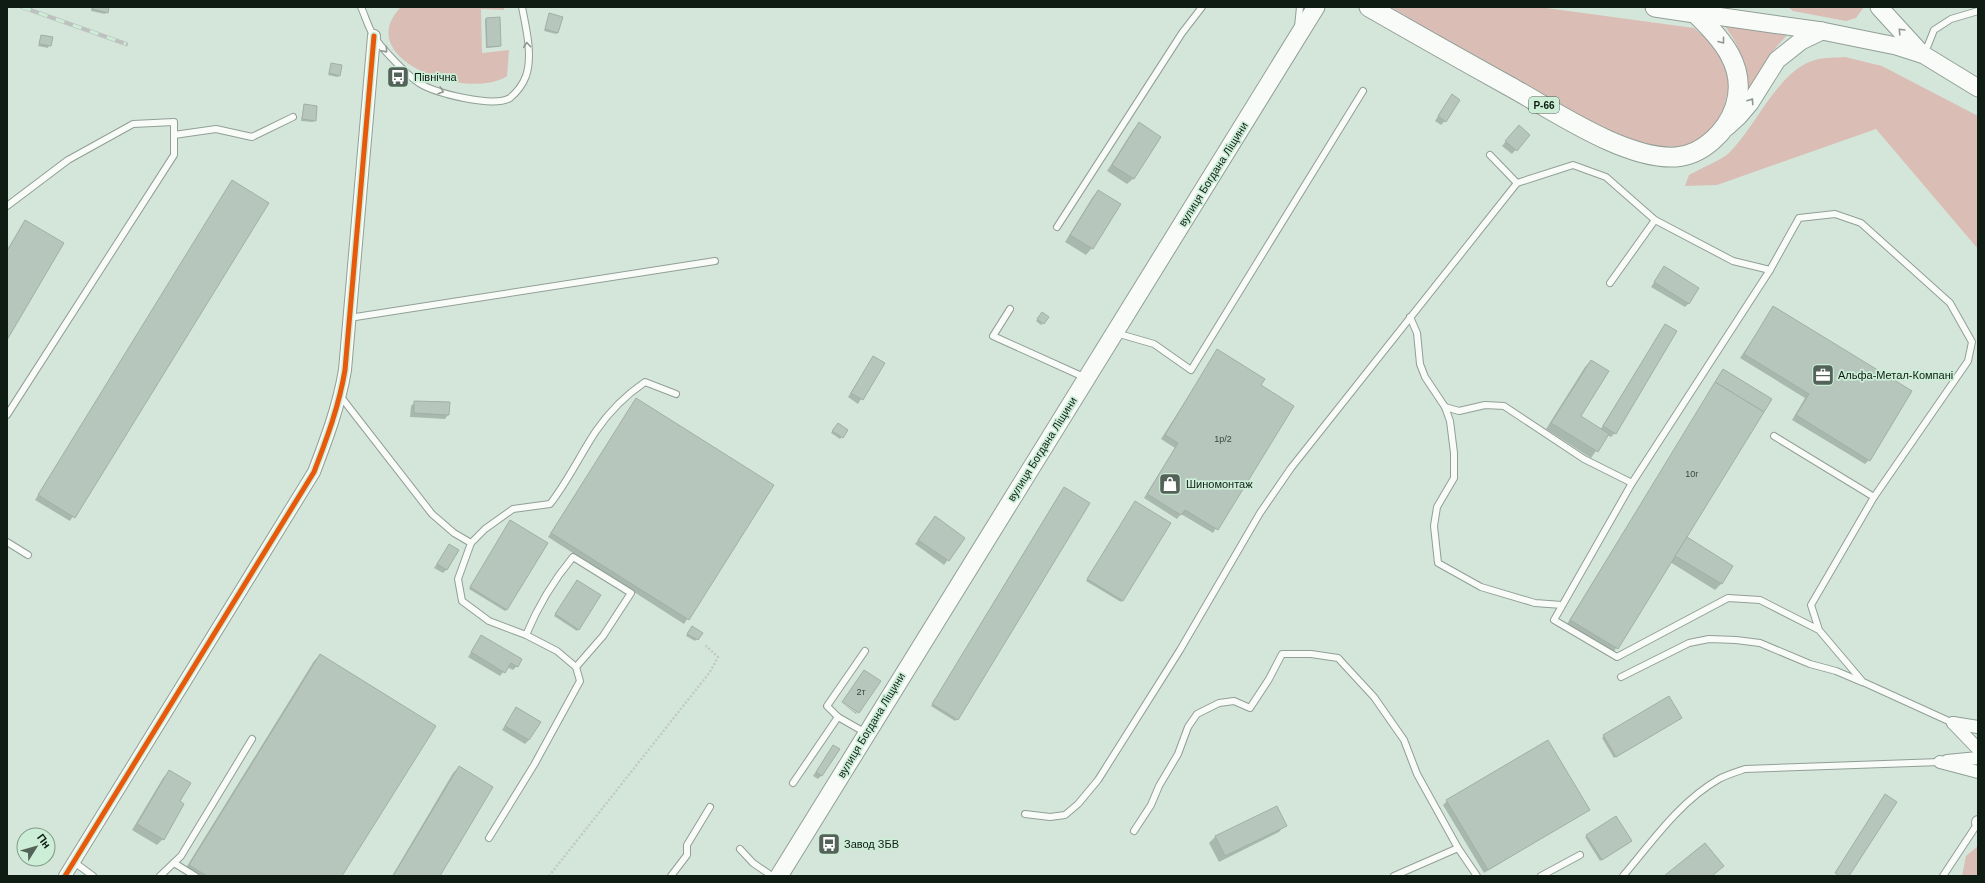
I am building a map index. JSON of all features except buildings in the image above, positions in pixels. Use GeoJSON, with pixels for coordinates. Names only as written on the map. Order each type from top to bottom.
{"type":"FeatureCollection","features":[{"type":"Feature","properties":{"kind":"main road","name":"вулиця Богдана Ліщини"},"geometry":{"type":"LineString","coordinates":[[779,876],[1316,7]]}},
{"type":"Feature","properties":{"kind":"main road","name":"Р-66"},"geometry":{"type":"LineString","coordinates":[[1370,7],[1591,131],[1636,151],[1662,157],[1678,157],[1696,152],[1724,130],[1735,106],[1738,91],[1738,77],[1734,62],[1701,10]]}},
{"type":"Feature","properties":{"kind":"main road"},"geometry":{"type":"LineString","coordinates":[[1655,7],[1701,10],[1822,31],[1896,46],[1924,55],[1978,88]]}},
{"type":"Feature","properties":{"kind":"main road"},"geometry":{"type":"LineString","coordinates":[[1879,7],[1924,55]]}},
{"type":"Feature","properties":{"kind":"main road"},"geometry":{"type":"LineString","coordinates":[[1724,130],[1750,103],[1777,60],[1801,41],[1822,31]]}},
{"type":"Feature","properties":{"kind":"street"},"geometry":{"type":"LineString","coordinates":[[65,876],[314,472],[330,431],[341,397],[345,370],[374,36]]}},
{"type":"Feature","properties":{"kind":"street"},"geometry":{"type":"LineString","coordinates":[[1953,723],[1978,727]]}},
{"type":"Feature","properties":{"kind":"street"},"geometry":{"type":"LineString","coordinates":[[1953,723],[1978,749]]}},
{"type":"Feature","properties":{"kind":"street"},"geometry":{"type":"LineString","coordinates":[[1940,762],[1978,758]]}},
{"type":"Feature","properties":{"kind":"street"},"geometry":{"type":"LineString","coordinates":[[1940,762],[1978,772]]}},
{"type":"Feature","properties":{"kind":"lane"},"geometry":{"type":"LineString","coordinates":[[361,7],[374,36],[397,63],[419,83],[444,92],[495,102],[509,98],[518,90],[526,76],[528,59],[522,7]]}},
{"type":"Feature","properties":{"kind":"lane"},"geometry":{"type":"LineString","coordinates":[[1058,227],[1182,33],[1202,7]]}},
{"type":"Feature","properties":{"kind":"lane"},"geometry":{"type":"LineString","coordinates":[[1297,38],[1300,7]]}},
{"type":"Feature","properties":{"kind":"lane"},"geometry":{"type":"LineString","coordinates":[[1924,55],[1934,30],[1951,19],[1978,11]]}},
{"type":"Feature","properties":{"kind":"lane"},"geometry":{"type":"LineString","coordinates":[[1114,333],[1154,344],[1191,370],[1362,90]]}},
{"type":"Feature","properties":{"kind":"lane"},"geometry":{"type":"LineString","coordinates":[[174,135],[216,129],[252,136],[293,117]]}},
{"type":"Feature","properties":{"kind":"lane"},"geometry":{"type":"LineString","coordinates":[[7,206],[68,160],[133,124],[174,122],[174,155],[7,415]]}},
{"type":"Feature","properties":{"kind":"lane"},"geometry":{"type":"LineString","coordinates":[[1490,155],[1517,183]]}},
{"type":"Feature","properties":{"kind":"lane"},"geometry":{"type":"LineString","coordinates":[[1025,814],[1050,817],[1065,816],[1078,804],[1098,780],[1180,650],[1260,513],[1291,468],[1517,183],[1573,165],[1606,177],[1655,220],[1733,261],[1770,270]]}},
{"type":"Feature","properties":{"kind":"lane"},"geometry":{"type":"LineString","coordinates":[[1819,630],[1760,600],[1728,598],[1617,657],[1554,620],[1632,483],[1770,270],[1798,218],[1835,214],[1861,223],[1950,303],[1972,342],[1968,361],[1874,497],[1811,605],[1819,630],[1863,682]]}},
{"type":"Feature","properties":{"kind":"lane"},"geometry":{"type":"LineString","coordinates":[[1610,283],[1655,220]]}},
{"type":"Feature","properties":{"kind":"lane"},"geometry":{"type":"LineString","coordinates":[[349,318],[715,261]]}},
{"type":"Feature","properties":{"kind":"lane"},"geometry":{"type":"LineString","coordinates":[[1010,309],[993,336],[1086,378]]}},
{"type":"Feature","properties":{"kind":"lane"},"geometry":{"type":"LineString","coordinates":[[1410,317],[1418,333],[1420,364],[1425,377],[1445,407],[1450,420],[1454,453],[1454,478],[1437,507],[1434,526],[1438,563],[1481,587],[1535,603],[1562,606]]}},
{"type":"Feature","properties":{"kind":"lane"},"geometry":{"type":"LineString","coordinates":[[489,838],[534,765],[580,681],[576,667],[556,650],[526,635],[489,621],[462,601],[458,579],[471,543],[485,529],[513,509],[550,504],[562,490],[596,431],[631,391],[645,382],[676,394]]}},
{"type":"Feature","properties":{"kind":"lane"},"geometry":{"type":"LineString","coordinates":[[341,397],[432,514],[454,533],[471,543]]}},
{"type":"Feature","properties":{"kind":"lane"},"geometry":{"type":"LineString","coordinates":[[1445,407],[1459,411],[1485,405],[1504,406],[1584,459],[1632,483]]}},
{"type":"Feature","properties":{"kind":"lane"},"geometry":{"type":"LineString","coordinates":[[1774,436],[1874,497]]}},
{"type":"Feature","properties":{"kind":"lane"},"geometry":{"type":"LineString","coordinates":[[7,542],[28,555]]}},
{"type":"Feature","properties":{"kind":"lane"},"geometry":{"type":"LineString","coordinates":[[526,635],[536,611],[556,578],[573,557],[631,593],[603,636],[576,667]]}},
{"type":"Feature","properties":{"kind":"lane"},"geometry":{"type":"LineString","coordinates":[[1621,677],[1689,643],[1709,639],[1760,642],[1804,662],[1836,671],[1863,682],[1953,723]]}},
{"type":"Feature","properties":{"kind":"lane"},"geometry":{"type":"LineString","coordinates":[[865,651],[827,706],[838,717],[866,733]]}},
{"type":"Feature","properties":{"kind":"lane"},"geometry":{"type":"LineString","coordinates":[[1134,831],[1151,805],[1159,786],[1178,754],[1188,727],[1197,714],[1219,703],[1234,701],[1250,708],[1269,679],[1282,654],[1312,654],[1338,658],[1384,709],[1404,740],[1417,774],[1458,848],[1477,876]]}},
{"type":"Feature","properties":{"kind":"lane"},"geometry":{"type":"LineString","coordinates":[[793,783],[838,717]]}},
{"type":"Feature","properties":{"kind":"lane"},"geometry":{"type":"LineString","coordinates":[[160,876],[181,856],[252,739]]}},
{"type":"Feature","properties":{"kind":"lane"},"geometry":{"type":"LineString","coordinates":[[1623,876],[1681,808],[1696,794],[1720,778],[1745,769],[1940,762]]}},
{"type":"Feature","properties":{"kind":"lane"},"geometry":{"type":"LineString","coordinates":[[671,876],[687,855],[687,845],[710,807]]}},
{"type":"Feature","properties":{"kind":"lane"},"geometry":{"type":"LineString","coordinates":[[1943,876],[1978,823]]}},
{"type":"Feature","properties":{"kind":"lane"},"geometry":{"type":"LineString","coordinates":[[1394,876],[1458,848]]}},
{"type":"Feature","properties":{"kind":"lane"},"geometry":{"type":"LineString","coordinates":[[740,849],[753,863],[772,876]]}},
{"type":"Feature","properties":{"kind":"lane"},"geometry":{"type":"LineString","coordinates":[[1541,876],[1580,855]]}},
{"type":"Feature","properties":{"kind":"lane"},"geometry":{"type":"LineString","coordinates":[[74,862],[93,876]]}},
{"type":"Feature","properties":{"kind":"lane"},"geometry":{"type":"LineString","coordinates":[[174,863],[195,876]]}},
{"type":"Feature","properties":{"kind":"path"},"geometry":{"type":"LineString","coordinates":[[549,876],[710,672],[718,657],[705,645]]}},
{"type":"Feature","properties":{"kind":"shaded area"},"geometry":{"type":"Polygon","coordinates":[[[401,7],[504,7],[504,10],[481,9],[482,53],[509,50],[507,76],[489,83],[467,84],[443,79],[421,71],[402,59],[391,43],[389,26],[401,7]]]}},
{"type":"Feature","properties":{"kind":"shaded area"},"geometry":{"type":"Polygon","coordinates":[[[1391,7],[1539,7],[1694,28],[1713,44],[1723,59],[1728,76],[1728,90],[1724,108],[1715,125],[1701,143],[1672,153],[1595,130],[1391,7]]]}},
{"type":"Feature","properties":{"kind":"shaded area"},"geometry":{"type":"Polygon","coordinates":[[[1788,7],[1864,7],[1856,18],[1846,21],[1793,11],[1788,7]]]}},
{"type":"Feature","properties":{"kind":"shaded area"},"geometry":{"type":"Polygon","coordinates":[[[1723,24],[1788,34],[1773,51],[1744,100],[1742,60],[1736,43],[1723,24]]]}},
{"type":"Feature","properties":{"kind":"shaded area"},"geometry":{"type":"Polygon","coordinates":[[[1845,57],[1882,66],[1978,116],[1978,249],[1876,129],[1717,185],[1685,186],[1689,175],[1729,153],[1749,129],[1768,100],[1790,75],[1802,66],[1815,60],[1845,57]]]}},
{"type":"Feature","properties":{"kind":"shaded area"},"geometry":{"type":"Polygon","coordinates":[[[1978,846],[1978,876],[1962,876],[1966,856],[1978,846]]]}},
{"type":"Feature","properties":{"kind":"railway"},"geometry":{"type":"LineString","coordinates":[[22,7],[126,44]]}},
{"type":"Feature","properties":{"kind":"cycle path"},"geometry":{"type":"LineString","coordinates":[[65,876],[314,472],[336,409],[345,370],[374,36]]}},
{"type":"Feature","properties":{"kind":"place","name":"Північна"},"geometry":{"type":"Point","coordinates":[398,77]}},
{"type":"Feature","properties":{"kind":"place","name":"Альфа-Метал-Компані"},"geometry":{"type":"Point","coordinates":[1823,375]}},
{"type":"Feature","properties":{"kind":"place","name":"Шиномонтаж"},"geometry":{"type":"Point","coordinates":[1170,484]}},
{"type":"Feature","properties":{"kind":"place","name":"Завод ЗБВ"},"geometry":{"type":"Point","coordinates":[829,844]}}]}
